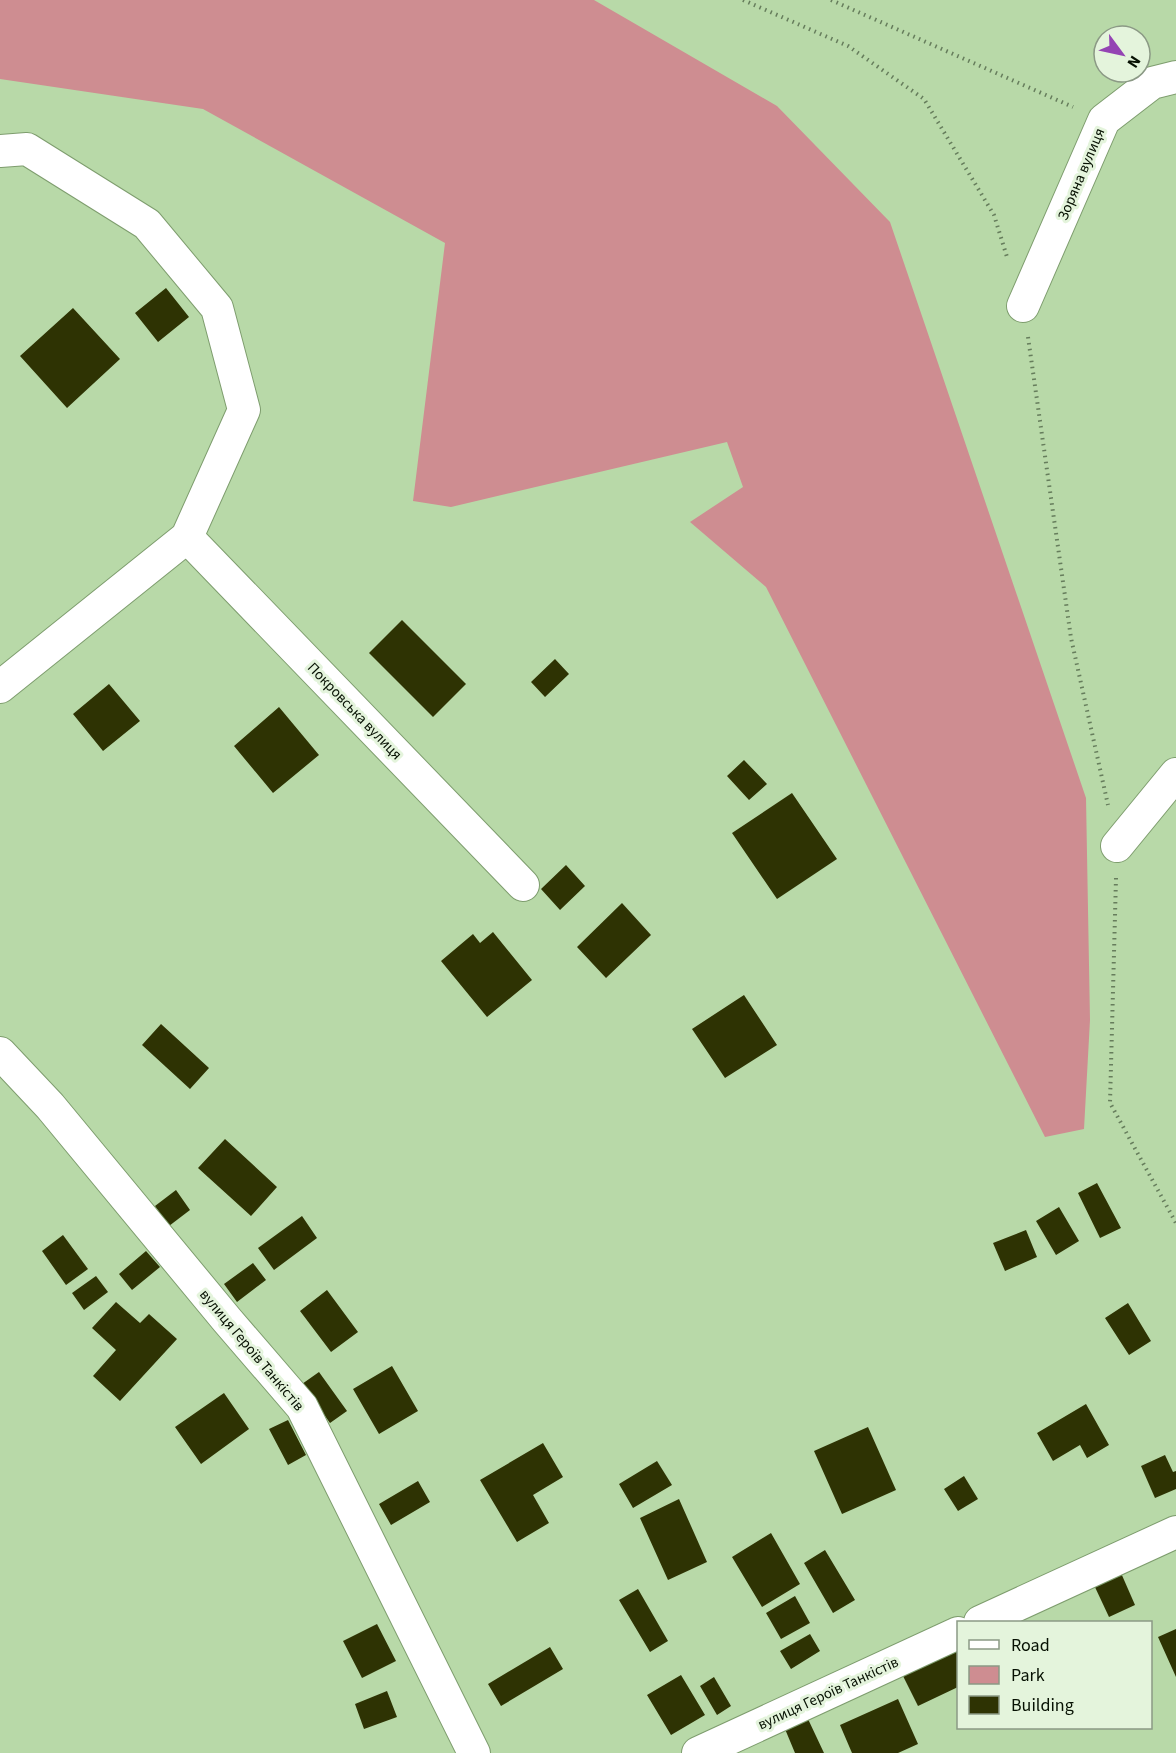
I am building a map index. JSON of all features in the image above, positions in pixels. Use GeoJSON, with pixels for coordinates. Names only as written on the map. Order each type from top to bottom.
{"type":"FeatureCollection","features":[{"type":"Feature","properties":{"kind":"street","name":"Зоряна вулиця"},"geometry":{"type":"LineString","coordinates":[[1023,306],[1104,120],[1152,83],[1176,77]]}},
{"type":"Feature","properties":{"kind":"street"},"geometry":{"type":"LineString","coordinates":[[0,687],[187,537],[244,410],[217,308],[147,224],[14,150]]}},
{"type":"Feature","properties":{"kind":"street","name":"Покровська вулиця"},"geometry":{"type":"LineString","coordinates":[[187,537],[523,885]]}},
{"type":"Feature","properties":{"kind":"street"},"geometry":{"type":"LineString","coordinates":[[1117,846],[1176,774]]}},
{"type":"Feature","properties":{"kind":"street","name":"вулиця Героїв Танкістів"},"geometry":{"type":"LineString","coordinates":[[0,1053],[50,1106],[302,1407],[474,1753]]}},
{"type":"Feature","properties":{"kind":"street"},"geometry":{"type":"LineString","coordinates":[[984,1621],[1176,1532]]}},
{"type":"Feature","properties":{"kind":"street","name":"вулиця Героїв Танкістів"},"geometry":{"type":"LineString","coordinates":[[698,1753],[957,1633]]}},
{"type":"Feature","properties":{"kind":"path"},"geometry":{"type":"LineString","coordinates":[[743,0],[848,46],[924,99],[994,215],[1023,306],[1071,638],[1117,846],[1110,1103],[1176,1223]]}},
{"type":"Feature","properties":{"kind":"path"},"geometry":{"type":"LineString","coordinates":[[831,0],[1104,120]]}},
{"type":"Feature","properties":{"kind":"green space"},"geometry":{"type":"Polygon","coordinates":[[[0,0],[594,0],[777,106],[890,222],[1086,798],[1090,1020],[1084,1129],[1045,1137],[766,587],[690,522],[743,487],[727,442],[451,507],[413,501],[445,243],[203,109],[0,79],[0,0]]]}},
{"type":"Feature","properties":{"kind":"building"},"geometry":{"type":"Polygon","coordinates":[[[166,288],[189,317],[158,342],[135,313],[166,288]]]}},
{"type":"Feature","properties":{"kind":"building"},"geometry":{"type":"Polygon","coordinates":[[[73,308],[120,359],[67,408],[20,356],[73,308]]]}},
{"type":"Feature","properties":{"kind":"building"},"geometry":{"type":"Polygon","coordinates":[[[402,620],[466,684],[433,717],[369,653],[402,620]]]}},
{"type":"Feature","properties":{"kind":"building"},"geometry":{"type":"Polygon","coordinates":[[[555,659],[569,674],[545,697],[531,682],[555,659]]]}},
{"type":"Feature","properties":{"kind":"building"},"geometry":{"type":"Polygon","coordinates":[[[109,684],[140,721],[103,751],[73,714],[109,684]]]}},
{"type":"Feature","properties":{"kind":"building"},"geometry":{"type":"Polygon","coordinates":[[[279,707],[319,755],[273,793],[234,746],[279,707]]]}},
{"type":"Feature","properties":{"kind":"building"},"geometry":{"type":"Polygon","coordinates":[[[744,760],[767,784],[749,800],[727,776],[744,760]]]}},
{"type":"Feature","properties":{"kind":"building"},"geometry":{"type":"Polygon","coordinates":[[[792,793],[837,859],[777,899],[732,833],[792,793]]]}},
{"type":"Feature","properties":{"kind":"building"},"geometry":{"type":"Polygon","coordinates":[[[566,865],[585,886],[560,910],[541,889],[566,865]]]}},
{"type":"Feature","properties":{"kind":"building"},"geometry":{"type":"Polygon","coordinates":[[[622,903],[651,935],[606,978],[577,947],[622,903]]]}},
{"type":"Feature","properties":{"kind":"building"},"geometry":{"type":"Polygon","coordinates":[[[493,932],[532,980],[487,1017],[441,961],[473,934],[480,943],[493,932]]]}},
{"type":"Feature","properties":{"kind":"building"},"geometry":{"type":"Polygon","coordinates":[[[744,995],[777,1045],[725,1078],[692,1029],[744,995]]]}},
{"type":"Feature","properties":{"kind":"building"},"geometry":{"type":"Polygon","coordinates":[[[161,1024],[209,1068],[190,1089],[142,1045],[161,1024]]]}},
{"type":"Feature","properties":{"kind":"building"},"geometry":{"type":"Polygon","coordinates":[[[225,1139],[277,1187],[251,1216],[198,1168],[225,1139]]]}},
{"type":"Feature","properties":{"kind":"building"},"geometry":{"type":"Polygon","coordinates":[[[1097,1183],[1121,1228],[1100,1238],[1078,1193],[1097,1183]]]}},
{"type":"Feature","properties":{"kind":"building"},"geometry":{"type":"Polygon","coordinates":[[[176,1190],[190,1210],[169,1226],[155,1206],[176,1190]]]}},
{"type":"Feature","properties":{"kind":"building"},"geometry":{"type":"Polygon","coordinates":[[[1059,1207],[1079,1241],[1056,1255],[1036,1221],[1059,1207]]]}},
{"type":"Feature","properties":{"kind":"building"},"geometry":{"type":"Polygon","coordinates":[[[302,1216],[317,1238],[274,1270],[258,1248],[302,1216]]]}},
{"type":"Feature","properties":{"kind":"building"},"geometry":{"type":"Polygon","coordinates":[[[1026,1230],[1037,1257],[1005,1271],[993,1243],[1026,1230]]]}},
{"type":"Feature","properties":{"kind":"building"},"geometry":{"type":"Polygon","coordinates":[[[63,1235],[88,1269],[66,1285],[42,1251],[63,1235]]]}},
{"type":"Feature","properties":{"kind":"building"},"geometry":{"type":"Polygon","coordinates":[[[146,1251],[160,1267],[132,1290],[119,1274],[146,1251]]]}},
{"type":"Feature","properties":{"kind":"building"},"geometry":{"type":"Polygon","coordinates":[[[253,1263],[266,1280],[237,1302],[224,1284],[253,1263]]]}},
{"type":"Feature","properties":{"kind":"building"},"geometry":{"type":"Polygon","coordinates":[[[96,1276],[108,1292],[84,1310],[72,1293],[96,1276]]]}},
{"type":"Feature","properties":{"kind":"building"},"geometry":{"type":"Polygon","coordinates":[[[327,1290],[358,1332],[331,1352],[300,1311],[327,1290]]]}},
{"type":"Feature","properties":{"kind":"building"},"geometry":{"type":"Polygon","coordinates":[[[116,1302],[140,1323],[149,1314],[177,1339],[120,1401],[93,1376],[116,1350],[92,1328],[116,1302]]]}},
{"type":"Feature","properties":{"kind":"building"},"geometry":{"type":"Polygon","coordinates":[[[1128,1303],[1151,1341],[1129,1355],[1105,1318],[1128,1303]]]}},
{"type":"Feature","properties":{"kind":"building"},"geometry":{"type":"Polygon","coordinates":[[[392,1366],[418,1411],[379,1434],[353,1389],[392,1366]]]}},
{"type":"Feature","properties":{"kind":"building"},"geometry":{"type":"Polygon","coordinates":[[[319,1372],[347,1411],[330,1423],[302,1384],[319,1372]]]}},
{"type":"Feature","properties":{"kind":"building"},"geometry":{"type":"Polygon","coordinates":[[[224,1393],[249,1429],[201,1464],[175,1427],[224,1393]]]}},
{"type":"Feature","properties":{"kind":"building"},"geometry":{"type":"Polygon","coordinates":[[[1086,1404],[1109,1445],[1087,1458],[1080,1445],[1053,1461],[1037,1433],[1086,1404]]]}},
{"type":"Feature","properties":{"kind":"building"},"geometry":{"type":"Polygon","coordinates":[[[288,1420],[306,1455],[288,1465],[269,1429],[288,1420]]]}},
{"type":"Feature","properties":{"kind":"building"},"geometry":{"type":"Polygon","coordinates":[[[868,1427],[896,1490],[842,1514],[814,1451],[868,1427]]]}},
{"type":"Feature","properties":{"kind":"building"},"geometry":{"type":"Polygon","coordinates":[[[543,1443],[563,1477],[533,1495],[549,1523],[517,1542],[480,1480],[543,1443]]]}},
{"type":"Feature","properties":{"kind":"building"},"geometry":{"type":"Polygon","coordinates":[[[1165,1455],[1173,1472],[1176,1471],[1176,1489],[1155,1498],[1141,1466],[1165,1455]]]}},
{"type":"Feature","properties":{"kind":"building"},"geometry":{"type":"Polygon","coordinates":[[[657,1461],[672,1485],[633,1508],[619,1484],[657,1461]]]}},
{"type":"Feature","properties":{"kind":"building"},"geometry":{"type":"Polygon","coordinates":[[[964,1476],[978,1499],[958,1511],[944,1489],[964,1476]]]}},
{"type":"Feature","properties":{"kind":"building"},"geometry":{"type":"Polygon","coordinates":[[[418,1481],[430,1502],[391,1525],[379,1504],[418,1481]]]}},
{"type":"Feature","properties":{"kind":"building"},"geometry":{"type":"Polygon","coordinates":[[[679,1499],[707,1562],[668,1580],[640,1518],[679,1499]]]}},
{"type":"Feature","properties":{"kind":"building"},"geometry":{"type":"Polygon","coordinates":[[[771,1533],[800,1584],[762,1607],[732,1557],[771,1533]]]}},
{"type":"Feature","properties":{"kind":"building"},"geometry":{"type":"Polygon","coordinates":[[[825,1550],[855,1600],[833,1613],[804,1563],[825,1550]]]}},
{"type":"Feature","properties":{"kind":"building"},"geometry":{"type":"Polygon","coordinates":[[[1121,1573],[1135,1605],[1109,1617],[1094,1585],[1121,1573]]]}},
{"type":"Feature","properties":{"kind":"building"},"geometry":{"type":"Polygon","coordinates":[[[638,1589],[668,1641],[650,1652],[619,1600],[638,1589]]]}},
{"type":"Feature","properties":{"kind":"building"},"geometry":{"type":"Polygon","coordinates":[[[795,1596],[810,1623],[781,1639],[766,1613],[795,1596]]]}},
{"type":"Feature","properties":{"kind":"building"},"geometry":{"type":"Polygon","coordinates":[[[377,1624],[396,1661],[362,1678],[343,1641],[377,1624]]]}},
{"type":"Feature","properties":{"kind":"building"},"geometry":{"type":"Polygon","coordinates":[[[1176,1629],[1176,1677],[1158,1637],[1176,1629]]]}},
{"type":"Feature","properties":{"kind":"building"},"geometry":{"type":"Polygon","coordinates":[[[810,1634],[820,1651],[791,1669],[780,1651],[810,1634]]]}},
{"type":"Feature","properties":{"kind":"building"},"geometry":{"type":"Polygon","coordinates":[[[550,1647],[563,1669],[501,1706],[488,1684],[550,1647]]]}},
{"type":"Feature","properties":{"kind":"building"},"geometry":{"type":"Polygon","coordinates":[[[957,1649],[957,1687],[918,1706],[903,1676],[957,1649]]]}},
{"type":"Feature","properties":{"kind":"building"},"geometry":{"type":"Polygon","coordinates":[[[681,1675],[705,1715],[671,1735],[647,1695],[681,1675]]]}},
{"type":"Feature","properties":{"kind":"building"},"geometry":{"type":"Polygon","coordinates":[[[714,1677],[731,1706],[717,1715],[700,1686],[714,1677]]]}},
{"type":"Feature","properties":{"kind":"building"},"geometry":{"type":"Polygon","coordinates":[[[387,1691],[397,1717],[364,1729],[355,1704],[387,1691]]]}},
{"type":"Feature","properties":{"kind":"building"},"geometry":{"type":"Polygon","coordinates":[[[898,1699],[918,1744],[898,1753],[852,1753],[840,1725],[898,1699]]]}},
{"type":"Feature","properties":{"kind":"building"},"geometry":{"type":"Polygon","coordinates":[[[808,1719],[824,1753],[795,1753],[785,1729],[808,1719]]]}}]}
